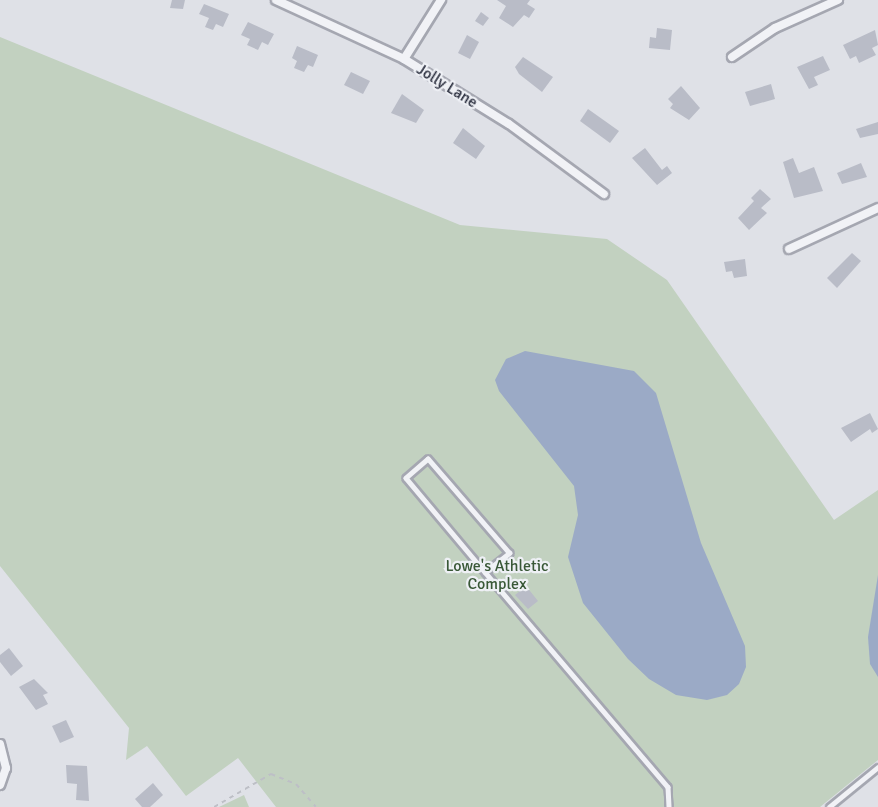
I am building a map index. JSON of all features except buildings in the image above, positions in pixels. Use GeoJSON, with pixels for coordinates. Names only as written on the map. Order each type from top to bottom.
{"type":"FeatureCollection","features":[{"type":"Feature","properties":{"kind":"street","name":"Jolly Lane"},"geometry":{"type":"LineString","coordinates":[[276,0],[404,59],[509,124],[604,194]]}},
{"type":"Feature","properties":{"kind":"street"},"geometry":{"type":"LineString","coordinates":[[404,59],[441,0]]}},
{"type":"Feature","properties":{"kind":"street"},"geometry":{"type":"LineString","coordinates":[[732,57],[776,28],[838,0]]}},
{"type":"Feature","properties":{"kind":"street"},"geometry":{"type":"LineString","coordinates":[[789,249],[878,208]]}},
{"type":"Feature","properties":{"kind":"street"},"geometry":{"type":"LineString","coordinates":[[0,744],[6,768],[0,784]]}},
{"type":"Feature","properties":{"kind":"lane"},"geometry":{"type":"LineString","coordinates":[[485,573],[508,553],[428,459],[405,478],[485,573],[668,787],[669,807]]}},
{"type":"Feature","properties":{"kind":"lane"},"geometry":{"type":"LineString","coordinates":[[829,807],[878,767]]}},
{"type":"Feature","properties":{"kind":"path"},"geometry":{"type":"LineString","coordinates":[[214,807],[271,774],[296,784],[316,807]]}},
{"type":"Feature","properties":{"kind":"green space","name":"Lowe's Athletic Complex"},"geometry":{"type":"Polygon","coordinates":[[[0,37],[460,225],[607,239],[667,280],[834,520],[878,490],[878,760],[820,807],[276,807],[238,758],[186,796],[147,746],[126,760],[129,728],[0,566],[0,37]]]}},
{"type":"Feature","properties":{"kind":"green space"},"geometry":{"type":"Polygon","coordinates":[[[244,795],[249,807],[219,807],[244,795]]]}},
{"type":"Feature","properties":{"kind":"water"},"geometry":{"type":"Polygon","coordinates":[[[525,351],[634,371],[656,393],[701,543],[745,646],[746,667],[739,684],[727,695],[707,700],[676,695],[649,679],[628,659],[583,603],[568,557],[578,515],[574,486],[499,391],[495,380],[506,359],[525,351]]]}},
{"type":"Feature","properties":{"kind":"water"},"geometry":{"type":"Polygon","coordinates":[[[878,575],[878,677],[870,664],[868,637],[878,575]]]}}]}
